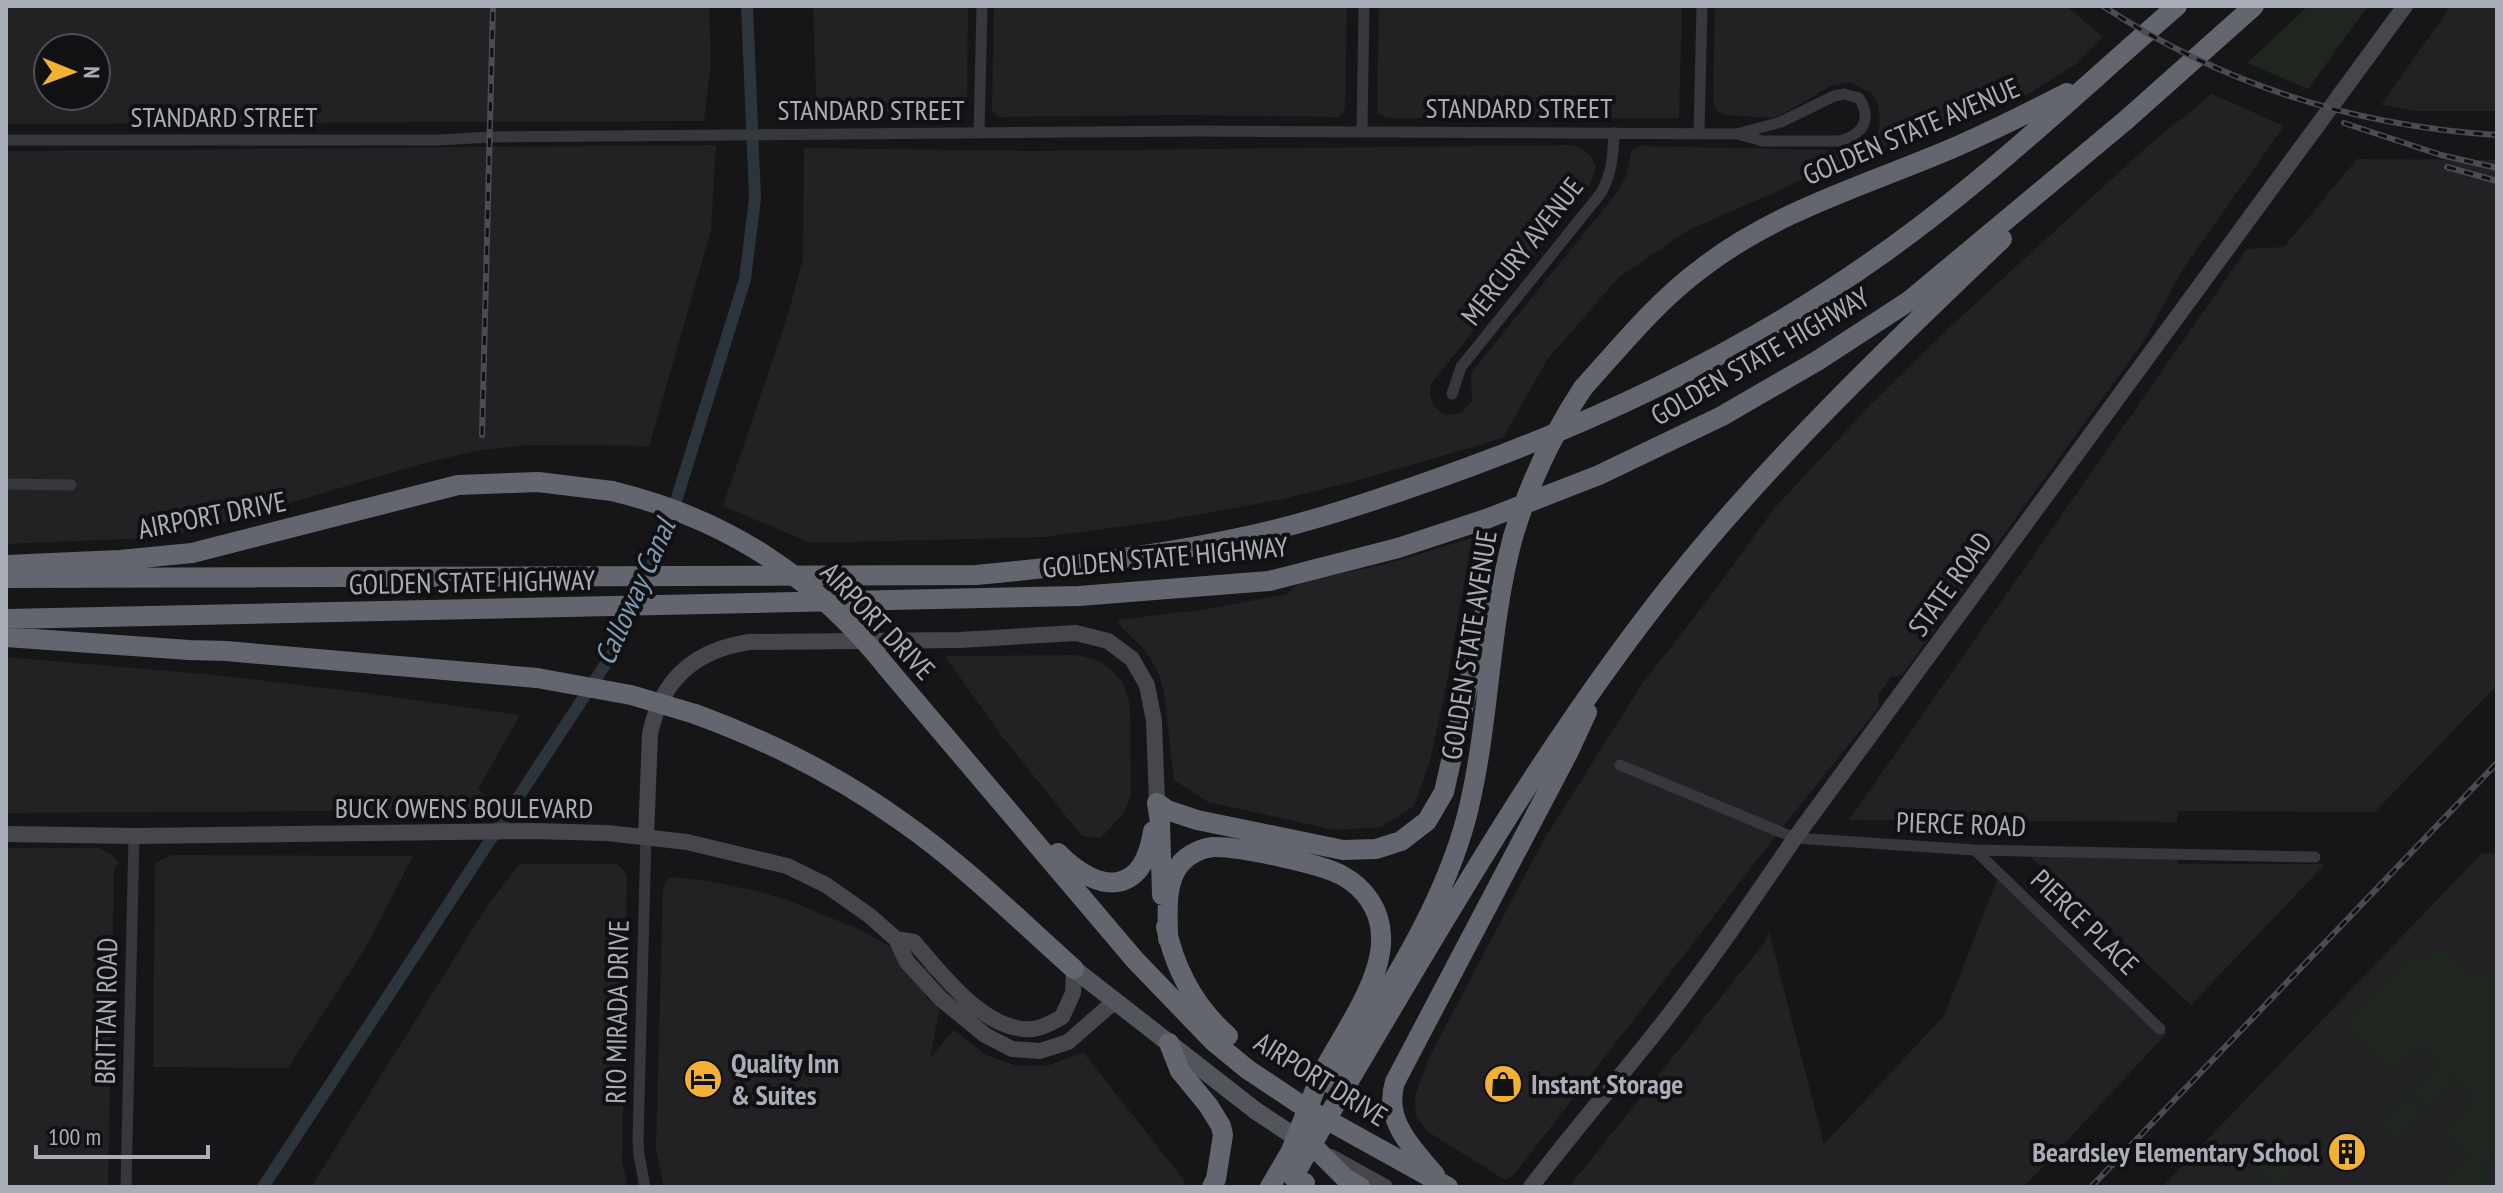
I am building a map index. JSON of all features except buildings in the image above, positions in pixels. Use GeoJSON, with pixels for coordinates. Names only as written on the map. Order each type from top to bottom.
{"type":"FeatureCollection","features":[{"type":"Feature","properties":{"kind":"highway","name":"GOLDEN STATE HIGHWAY"},"geometry":{"type":"LineString","coordinates":[[6,578],[976,575],[1046,569],[1232,540],[1336,514],[1509,454],[1656,390],[1746,341],[1842,282],[1951,202],[2177,6]]}},
{"type":"Feature","properties":{"kind":"highway","name":"GOLDEN STATE HIGHWAY"},"geometry":{"type":"LineString","coordinates":[[6,619],[1079,596],[1269,581],[1398,548],[1486,519],[1599,475],[1674,440],[1829,354],[1909,301],[2126,120],[2254,6]]}},
{"type":"Feature","properties":{"kind":"highway","name":"GOLDEN STATE AVENUE"},"geometry":{"type":"LineString","coordinates":[[1290,1182],[1333,1088],[1440,893],[1457,846],[1476,774],[1499,599],[1511,537],[1524,499],[1554,434],[1583,388],[1657,305],[1703,267],[1752,234],[1819,200],[1953,148],[2089,82]]}},
{"type":"Feature","properties":{"kind":"highway","name":"GOLDEN STATE AVENUE"},"geometry":{"type":"LineString","coordinates":[[1290,1182],[1291,1151],[1439,928],[1548,752],[1607,668],[1692,559],[1785,453],[1910,325],[2126,120]]}},
{"type":"Feature","properties":{"kind":"highway","name":"AIRPORT DRIVE"},"geometry":{"type":"LineString","coordinates":[[6,565],[192,553],[458,485],[528,482],[574,485],[662,504],[701,519],[763,553],[823,598],[857,632],[1135,960],[1213,1041],[1247,1069],[1328,1121],[1445,1186]]}},
{"type":"Feature","properties":{"kind":"highway"},"geometry":{"type":"LineString","coordinates":[[1157,803],[1167,810],[1197,820],[1343,850],[1391,846],[1413,833],[1433,813],[1444,792],[1492,585],[1511,537]]}},
{"type":"Feature","properties":{"kind":"highway","name":"AIRPORT DRIVE"},"geometry":{"type":"LineString","coordinates":[[6,637],[226,651],[537,678],[619,693],[695,714],[770,743],[866,796],[938,849],[1074,969]]}},
{"type":"Feature","properties":{"kind":"highway"},"geometry":{"type":"LineString","coordinates":[[1445,1186],[1397,1126],[1391,1095],[1395,1082],[1568,753],[1607,668]]}},
{"type":"Feature","properties":{"kind":"highway"},"geometry":{"type":"LineString","coordinates":[[984,781],[1071,866],[1089,876],[1110,882],[1129,879],[1143,865],[1151,845],[1157,803]]}},
{"type":"Feature","properties":{"kind":"highway"},"geometry":{"type":"LineString","coordinates":[[1157,803],[1162,898],[1168,939],[1177,966],[1196,1001],[1264,1079]]}},
{"type":"Feature","properties":{"kind":"highway"},"geometry":{"type":"LineString","coordinates":[[1168,939],[1168,900],[1176,870],[1191,855],[1211,847],[1320,867],[1343,876],[1363,891],[1370,900],[1382,936],[1378,962],[1333,1088]]}},
{"type":"Feature","properties":{"kind":"highway"},"geometry":{"type":"LineString","coordinates":[[1169,1043],[1180,1071],[1221,1126],[1223,1135],[1212,1187]]}},
{"type":"Feature","properties":{"kind":"highway"},"geometry":{"type":"LineString","coordinates":[[1316,1149],[1346,1179],[1360,1187]]}},
{"type":"Feature","properties":{"kind":"main road","name":"STATE ROAD"},"geometry":{"type":"LineString","coordinates":[[1531,1187],[1665,1020],[2405,6]]}},
{"type":"Feature","properties":{"kind":"main road"},"geometry":{"type":"LineString","coordinates":[[646,837],[650,734],[653,718],[671,682],[706,654],[729,645],[749,642],[959,640],[1076,633],[1108,641],[1132,659],[1147,685],[1154,721],[1157,803]]}},
{"type":"Feature","properties":{"kind":"main road","name":"BUCK OWENS BOULEVARD"},"geometry":{"type":"LineString","coordinates":[[6,834],[134,836],[532,831],[646,837],[722,848],[787,866],[851,901],[896,939],[907,962],[941,999],[985,1035],[1012,1049],[1040,1051],[1068,1042],[1115,1001]]}},
{"type":"Feature","properties":{"kind":"main road","name":"BUCK OWENS BOULEVARD"},"geometry":{"type":"LineString","coordinates":[[896,939],[914,942],[982,1013],[995,1021],[1023,1029],[1037,1029],[1062,1017],[1073,993],[1074,969]]}},
{"type":"Feature","properties":{"kind":"main road","name":"AIRPORT DRIVE"},"geometry":{"type":"LineString","coordinates":[[1074,969],[1273,1124],[1385,1187]]}},
{"type":"Feature","properties":{"kind":"street"},"geometry":{"type":"LineString","coordinates":[[979,133],[982,6]]}},
{"type":"Feature","properties":{"kind":"street"},"geometry":{"type":"LineString","coordinates":[[1362,132],[1364,6]]}},
{"type":"Feature","properties":{"kind":"street"},"geometry":{"type":"LineString","coordinates":[[1699,132],[1702,6]]}},
{"type":"Feature","properties":{"kind":"street","name":"STANDARD STREET"},"geometry":{"type":"LineString","coordinates":[[6,140],[423,140],[716,134],[1699,132],[1737,134],[1763,141],[1839,141],[1851,138],[1858,132],[1866,111],[1859,98],[1844,94],[1781,122],[1737,134]]}},
{"type":"Feature","properties":{"kind":"street","name":"MERCURY AVENUE"},"geometry":{"type":"LineString","coordinates":[[1452,394],[1461,367],[1601,193],[1613,163],[1614,133]]}},
{"type":"Feature","properties":{"kind":"street"},"geometry":{"type":"LineString","coordinates":[[6,484],[71,485]]}},
{"type":"Feature","properties":{"kind":"street","name":"PIERCE ROAD"},"geometry":{"type":"LineString","coordinates":[[1620,765],[1795,838],[1975,850],[2315,857]]}},
{"type":"Feature","properties":{"kind":"street","name":"BRITTAN ROAD"},"geometry":{"type":"LineString","coordinates":[[126,1187],[134,836]]}},
{"type":"Feature","properties":{"kind":"street","name":"RIO MIRADA DRIVE"},"geometry":{"type":"LineString","coordinates":[[645,1187],[638,1139],[646,837]]}},
{"type":"Feature","properties":{"kind":"street","name":"PIERCE PLACE"},"geometry":{"type":"LineString","coordinates":[[1975,850],[2160,1029]]}},
{"type":"Feature","properties":{"kind":"shaded area"},"geometry":{"type":"Polygon","coordinates":[[[6,6],[709,6],[711,62],[704,121],[6,124],[6,6]]]}},
{"type":"Feature","properties":{"kind":"shaded area"},"geometry":{"type":"Polygon","coordinates":[[[813,6],[968,6],[967,97],[963,106],[955,111],[850,112],[817,120],[813,6]]]}},
{"type":"Feature","properties":{"kind":"shaded area"},"geometry":{"type":"Polygon","coordinates":[[[994,6],[1347,6],[1345,107],[1338,117],[1001,117],[992,110],[994,6]]]}},
{"type":"Feature","properties":{"kind":"shaded area"},"geometry":{"type":"Polygon","coordinates":[[[1379,6],[1682,6],[1679,118],[1386,118],[1377,112],[1379,6]]]}},
{"type":"Feature","properties":{"kind":"shaded area"},"geometry":{"type":"Polygon","coordinates":[[[1715,6],[2066,6],[2103,37],[2076,64],[2028,94],[1868,151],[1878,134],[1878,104],[1870,92],[1850,82],[1830,86],[1780,116],[1771,118],[1725,115],[1717,111],[1713,102],[1715,6]]]}},
{"type":"Feature","properties":{"kind":"shaded area"},"geometry":{"type":"Polygon","coordinates":[[[2308,6],[2368,6],[2308,89],[2247,63],[2308,6]]]}},
{"type":"Feature","properties":{"kind":"shaded area"},"geometry":{"type":"Polygon","coordinates":[[[2451,6],[2497,6],[2497,111],[2418,111],[2381,105],[2451,6]]]}},
{"type":"Feature","properties":{"kind":"shaded area"},"geometry":{"type":"Polygon","coordinates":[[[2212,94],[2284,126],[2183,269],[2144,341],[1902,675],[1891,677],[1878,695],[1879,707],[1513,1176],[1505,1180],[1427,1131],[1416,1117],[1415,1096],[1429,1058],[1543,841],[1642,684],[1773,510],[1871,404],[1952,325],[2150,144],[2212,94]]]}},
{"type":"Feature","properties":{"kind":"shaded area"},"geometry":{"type":"Polygon","coordinates":[[[716,145],[711,231],[649,446],[529,445],[476,451],[197,530],[151,538],[6,544],[6,151],[716,145]]]}},
{"type":"Feature","properties":{"kind":"shaded area"},"geometry":{"type":"Polygon","coordinates":[[[1573,145],[1582,149],[1591,156],[1596,167],[1590,185],[1431,384],[1433,405],[1443,414],[1453,415],[1461,413],[1472,401],[1471,373],[1618,191],[1626,176],[1632,150],[1640,146],[1868,151],[1687,231],[1618,278],[1547,360],[1503,438],[1283,499],[1163,521],[1044,537],[810,543],[723,506],[786,321],[803,259],[804,148],[1033,151],[1573,145]]]}},
{"type":"Feature","properties":{"kind":"shaded area"},"geometry":{"type":"Polygon","coordinates":[[[2357,159],[2497,160],[2497,685],[2375,812],[2178,811],[2177,822],[1849,820],[2247,249],[2284,247],[2357,159]]]}},
{"type":"Feature","properties":{"kind":"shaded area"},"geometry":{"type":"Polygon","coordinates":[[[1472,538],[1445,692],[1430,761],[1414,806],[1381,827],[1335,830],[1208,802],[1174,780],[1159,674],[1146,651],[1117,620],[1208,609],[1287,594],[1299,582],[1386,564],[1472,538]]]}},
{"type":"Feature","properties":{"kind":"shaded area"},"geometry":{"type":"Polygon","coordinates":[[[1076,655],[1098,660],[1113,671],[1124,685],[1130,706],[1131,795],[1124,813],[1101,838],[1082,836],[1001,735],[945,656],[1076,655]]]}},
{"type":"Feature","properties":{"kind":"shaded area"},"geometry":{"type":"Polygon","coordinates":[[[6,657],[215,675],[520,715],[478,789],[486,796],[477,810],[6,813],[6,657]]]}},
{"type":"Feature","properties":{"kind":"shaded area"},"geometry":{"type":"Polygon","coordinates":[[[6,848],[99,848],[119,863],[114,868],[108,1187],[6,1187],[6,848]]]}},
{"type":"Feature","properties":{"kind":"shaded area"},"geometry":{"type":"Polygon","coordinates":[[[2025,852],[2177,853],[2178,864],[2325,864],[2191,1005],[2025,852]]]}},
{"type":"Feature","properties":{"kind":"shaded area"},"geometry":{"type":"Polygon","coordinates":[[[2482,853],[2497,854],[2497,1187],[2162,1187],[2482,853]]]}},
{"type":"Feature","properties":{"kind":"shaded area"},"geometry":{"type":"Polygon","coordinates":[[[171,855],[413,856],[367,945],[288,1068],[153,1067],[155,863],[171,855]]]}},
{"type":"Feature","properties":{"kind":"shaded area"},"geometry":{"type":"Polygon","coordinates":[[[520,864],[618,864],[627,875],[622,1161],[628,1187],[311,1187],[489,903],[520,864]]]}},
{"type":"Feature","properties":{"kind":"shaded area"},"geometry":{"type":"Polygon","coordinates":[[[670,877],[709,881],[793,902],[865,932],[931,971],[926,998],[940,1006],[930,1058],[954,1030],[986,1055],[1017,1066],[1050,1065],[1083,1052],[1184,1180],[1186,1187],[664,1187],[656,1149],[663,886],[670,877]]]}},
{"type":"Feature","properties":{"kind":"shaded area"},"geometry":{"type":"Polygon","coordinates":[[[1998,877],[2167,1033],[2024,1187],[1569,1187],[1765,942],[1769,932],[1824,1144],[1944,1016],[1998,877]]]}},
{"type":"Feature","properties":{"kind":"shaded area"},"geometry":{"type":"Polygon","coordinates":[[[2446,951],[2474,975],[2497,975],[2497,1143],[2496,1150],[2487,1157],[2486,1187],[2439,1187],[2467,1154],[2446,1133],[2474,1100],[2438,1065],[2453,1080],[2426,1108],[2409,1093],[2437,1063],[2418,1046],[2393,1072],[2349,1032],[2354,1014],[2410,956],[2446,951]]]}},
{"type":"Feature","properties":{"kind":"shaded area"},"geometry":{"type":"Polygon","coordinates":[[[2408,1094],[2425,1110],[2398,1138],[2381,1122],[2408,1094]]]}},
{"type":"Feature","properties":{"kind":"shaded area"},"geometry":{"type":"Polygon","coordinates":[[[2275,1146],[2297,1167],[2279,1187],[2275,1187],[2254,1167],[2267,1160],[2275,1146]]]}},
{"type":"Feature","properties":{"kind":"waterway","name":"Calloway Canal"},"geometry":{"type":"LineString","coordinates":[[263,1187],[616,648],[668,527],[745,279],[755,199],[747,6]]}},
{"type":"Feature","properties":{"kind":"railway"},"geometry":{"type":"LineString","coordinates":[[482,435],[493,6]]}},
{"type":"Feature","properties":{"kind":"railway"},"geometry":{"type":"LineString","coordinates":[[2103,6],[2195,58],[2291,97],[2392,122],[2497,135]]}},
{"type":"Feature","properties":{"kind":"railway"},"geometry":{"type":"LineString","coordinates":[[2344,123],[2441,155],[2497,168]]}},
{"type":"Feature","properties":{"kind":"railway"},"geometry":{"type":"LineString","coordinates":[[2447,167],[2497,181]]}},
{"type":"Feature","properties":{"kind":"railway"},"geometry":{"type":"LineString","coordinates":[[2091,1187],[2497,763]]}},
{"type":"Feature","properties":{"kind":"place","name":"Quality Inn & Suites"},"geometry":{"type":"Point","coordinates":[703,1079]}},
{"type":"Feature","properties":{"kind":"place","name":"Instant Storage"},"geometry":{"type":"Point","coordinates":[1503,1084]}},
{"type":"Feature","properties":{"kind":"place","name":"Beardsley Elementary School"},"geometry":{"type":"Point","coordinates":[2347,1152]}}]}
